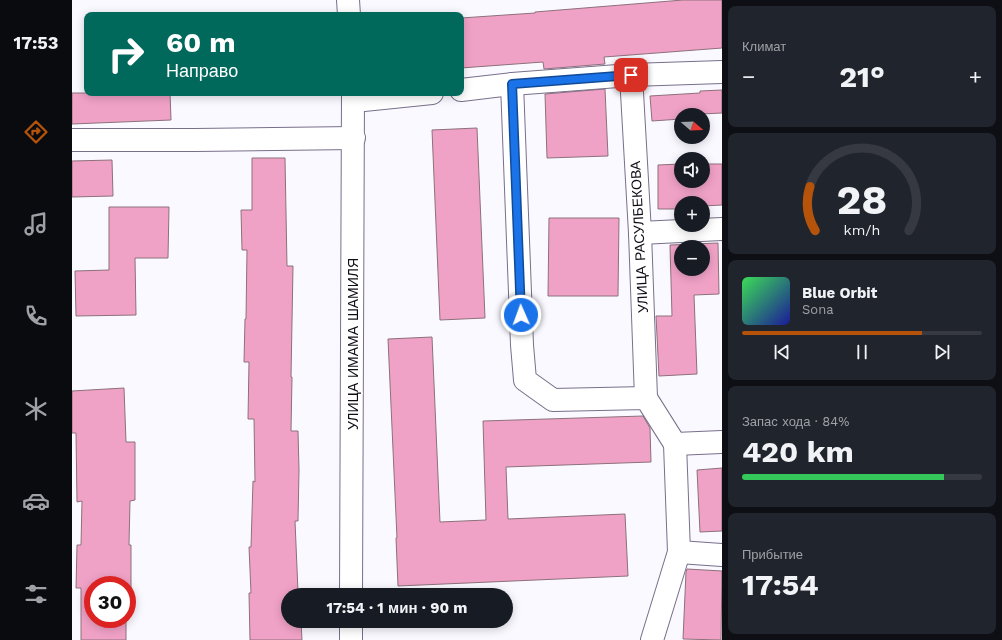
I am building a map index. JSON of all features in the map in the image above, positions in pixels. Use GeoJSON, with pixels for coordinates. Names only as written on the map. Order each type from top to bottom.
{"type":"FeatureCollection","features":[{"type":"Feature","properties":{"kind":"street"},"geometry":{"type":"LineString","coordinates":[[348,0],[349,12]]}},
{"type":"Feature","properties":{"kind":"street"},"geometry":{"type":"LineString","coordinates":[[464,90],[512,84],[631,75],[722,72]]}},
{"type":"Feature","properties":{"kind":"street","name":"УЛИЦА РАСУЛБЕКОВА"},"geometry":{"type":"LineString","coordinates":[[631,75],[640,233],[646,398],[674,444],[679,552],[652,640]]}},
{"type":"Feature","properties":{"kind":"street"},"geometry":{"type":"LineString","coordinates":[[512,84],[522,345],[525,380],[553,400],[646,398]]}},
{"type":"Feature","properties":{"kind":"street"},"geometry":{"type":"LineString","coordinates":[[354,97],[374,96]]}},
{"type":"Feature","properties":{"kind":"street","name":"УЛИЦА ИМАМА ШАМИЛЯ"},"geometry":{"type":"LineString","coordinates":[[351,588],[354,97]]}},
{"type":"Feature","properties":{"kind":"street"},"geometry":{"type":"LineString","coordinates":[[72,140],[354,138]]}},
{"type":"Feature","properties":{"kind":"street"},"geometry":{"type":"LineString","coordinates":[[640,233],[722,229]]}},
{"type":"Feature","properties":{"kind":"street"},"geometry":{"type":"LineString","coordinates":[[674,444],[722,442]]}},
{"type":"Feature","properties":{"kind":"street"},"geometry":{"type":"LineString","coordinates":[[679,552],[722,555]]}},
{"type":"Feature","properties":{"kind":"street"},"geometry":{"type":"LineString","coordinates":[[351,628],[351,640]]}},
{"type":"Feature","properties":{"kind":"building"},"geometry":{"type":"Polygon","coordinates":[[[683,0],[722,0],[722,48],[604,57],[605,64],[544,69],[543,62],[464,68],[464,18],[683,0]]]}},
{"type":"Feature","properties":{"kind":"building"},"geometry":{"type":"Polygon","coordinates":[[[605,89],[608,156],[547,158],[545,94],[605,89]]]}},
{"type":"Feature","properties":{"kind":"building"},"geometry":{"type":"Polygon","coordinates":[[[722,90],[722,113],[710,114],[710,108],[674,108],[674,119],[652,121],[650,96],[700,93],[700,91],[722,90]]]}},
{"type":"Feature","properties":{"kind":"building"},"geometry":{"type":"Polygon","coordinates":[[[72,93],[84,93],[84,96],[170,96],[171,120],[72,124],[72,93]]]}},
{"type":"Feature","properties":{"kind":"building"},"geometry":{"type":"Polygon","coordinates":[[[477,128],[485,318],[440,320],[432,130],[477,128]]]}},
{"type":"Feature","properties":{"kind":"building"},"geometry":{"type":"Polygon","coordinates":[[[252,158],[285,158],[287,266],[293,266],[291,431],[298,431],[299,470],[298,521],[295,521],[298,588],[281,588],[281,628],[301,628],[302,640],[250,640],[249,593],[251,593],[249,547],[251,547],[253,481],[255,482],[254,419],[248,419],[249,362],[244,362],[247,250],[242,250],[241,210],[252,210],[252,158]]]}},
{"type":"Feature","properties":{"kind":"building"},"geometry":{"type":"Polygon","coordinates":[[[112,160],[113,196],[72,197],[72,161],[112,160]]]}},
{"type":"Feature","properties":{"kind":"building"},"geometry":{"type":"Polygon","coordinates":[[[674,164],[674,188],[710,188],[710,164],[722,164],[722,205],[710,206],[710,196],[674,196],[674,209],[658,209],[658,165],[674,164]]]}},
{"type":"Feature","properties":{"kind":"building"},"geometry":{"type":"Polygon","coordinates":[[[109,207],[169,207],[168,258],[135,258],[136,315],[76,316],[75,271],[109,270],[109,207]]]}},
{"type":"Feature","properties":{"kind":"building"},"geometry":{"type":"Polygon","coordinates":[[[549,218],[619,218],[618,296],[548,296],[549,218]]]}},
{"type":"Feature","properties":{"kind":"building"},"geometry":{"type":"Polygon","coordinates":[[[710,243],[718,243],[719,294],[694,295],[697,374],[659,376],[656,316],[672,316],[670,245],[674,245],[674,276],[710,276],[710,243]]]}},
{"type":"Feature","properties":{"kind":"building"},"geometry":{"type":"Polygon","coordinates":[[[432,337],[440,522],[486,520],[483,421],[643,416],[650,428],[651,462],[506,467],[508,519],[625,514],[628,576],[398,586],[388,339],[432,337]]]}},
{"type":"Feature","properties":{"kind":"building"},"geometry":{"type":"Polygon","coordinates":[[[124,388],[126,442],[135,442],[135,500],[130,501],[129,545],[131,545],[131,576],[84,576],[84,628],[126,628],[126,640],[81,640],[81,588],[76,588],[77,545],[81,545],[82,501],[77,502],[76,433],[72,433],[72,391],[124,388]]]}},
{"type":"Feature","properties":{"kind":"building"},"geometry":{"type":"Polygon","coordinates":[[[722,468],[722,531],[700,532],[697,470],[722,468]]]}},
{"type":"Feature","properties":{"kind":"building"},"geometry":{"type":"Polygon","coordinates":[[[687,569],[722,571],[721,640],[683,639],[687,569]]]}},
{"type":"Feature","properties":{"kind":"route"},"geometry":{"type":"LineString","coordinates":[[521,315],[512,84],[631,75]]}}]}
